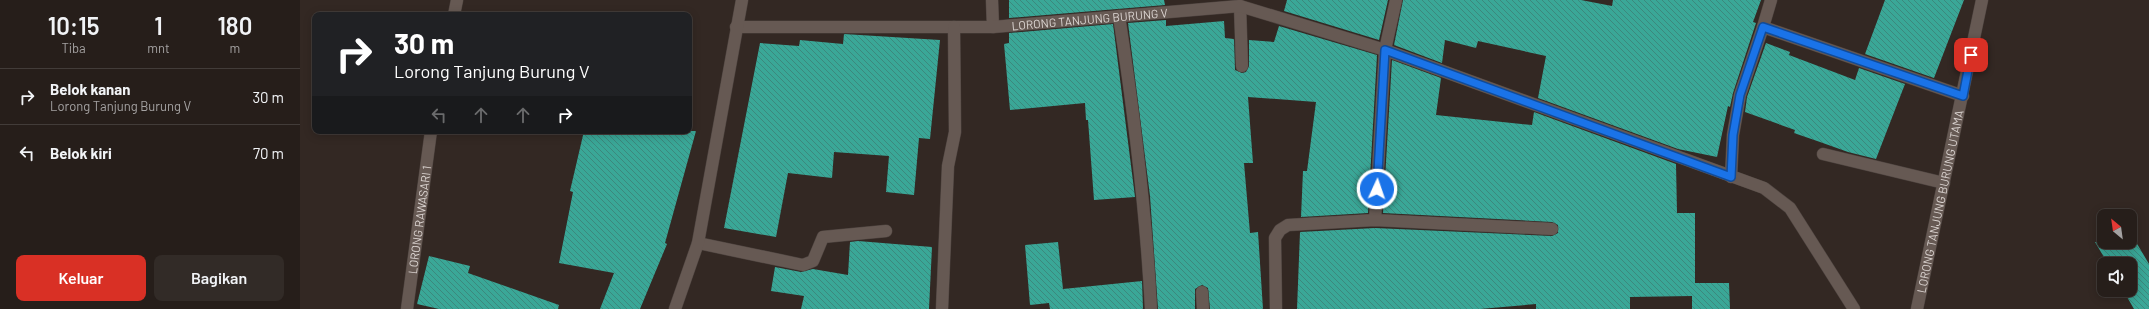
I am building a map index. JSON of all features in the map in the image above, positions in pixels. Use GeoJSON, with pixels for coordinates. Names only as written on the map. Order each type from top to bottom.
{"type":"FeatureCollection","features":[{"type":"Feature","properties":{"kind":"street"},"geometry":{"type":"LineString","coordinates":[[455,12],[457,0]]}},
{"type":"Feature","properties":{"kind":"street"},"geometry":{"type":"LineString","coordinates":[[676,309],[698,243],[742,0]]}},
{"type":"Feature","properties":{"kind":"street"},"geometry":{"type":"LineString","coordinates":[[992,0],[993,27]]}},
{"type":"Feature","properties":{"kind":"street"},"geometry":{"type":"LineString","coordinates":[[1375,220],[1385,50],[1396,0]]}},
{"type":"Feature","properties":{"kind":"street"},"geometry":{"type":"LineString","coordinates":[[1731,177],[1733,135],[1740,95],[1771,0]]}},
{"type":"Feature","properties":{"kind":"street","name":"LORONG TANJUNG BURUNG UTAMA"},"geometry":{"type":"LineString","coordinates":[[1917,309],[1982,0]]}},
{"type":"Feature","properties":{"kind":"street"},"geometry":{"type":"LineString","coordinates":[[1240,6],[1242,66]]}},
{"type":"Feature","properties":{"kind":"street","name":"LORONG TANJUNG BURUNG V"},"geometry":{"type":"LineString","coordinates":[[736,27],[993,27],[1240,6],[1385,50],[1764,188],[1790,208],[1854,309]]}},
{"type":"Feature","properties":{"kind":"street"},"geometry":{"type":"LineString","coordinates":[[1119,16],[1148,248],[1151,309]]}},
{"type":"Feature","properties":{"kind":"street"},"geometry":{"type":"LineString","coordinates":[[942,309],[948,166],[955,132],[954,27]]}},
{"type":"Feature","properties":{"kind":"street"},"geometry":{"type":"LineString","coordinates":[[1763,27],[1963,96]]}},
{"type":"Feature","properties":{"kind":"street","name":"LORONG RAWASARI 1"},"geometry":{"type":"LineString","coordinates":[[407,309],[431,134]]}},
{"type":"Feature","properties":{"kind":"street"},"geometry":{"type":"LineString","coordinates":[[1823,154],[1944,183]]}},
{"type":"Feature","properties":{"kind":"street"},"geometry":{"type":"LineString","coordinates":[[1276,309],[1275,238],[1280,230],[1288,225],[1375,220],[1552,229]]}},
{"type":"Feature","properties":{"kind":"street"},"geometry":{"type":"LineString","coordinates":[[698,243],[803,265],[813,261],[823,237],[886,231]]}},
{"type":"Feature","properties":{"kind":"street"},"geometry":{"type":"LineString","coordinates":[[1202,292],[1204,309]]}},
{"type":"Feature","properties":{"kind":"building"},"geometry":{"type":"Polygon","coordinates":[[[1009,0],[1164,0],[1165,5],[1009,18],[1009,0]]]}},
{"type":"Feature","properties":{"kind":"building"},"geometry":{"type":"Polygon","coordinates":[[[1287,0],[1388,0],[1379,40],[1284,11],[1287,0]]]}},
{"type":"Feature","properties":{"kind":"building"},"geometry":{"type":"Polygon","coordinates":[[[1403,0],[1581,0],[1612,6],[1613,0],[1761,0],[1753,22],[1756,23],[1733,93],[1730,107],[1728,106],[1717,157],[1678,149],[1538,98],[1546,56],[1478,41],[1476,48],[1445,40],[1442,63],[1394,45],[1403,0]]]}},
{"type":"Feature","properties":{"kind":"building"},"geometry":{"type":"Polygon","coordinates":[[[1885,0],[1964,0],[1934,78],[1865,54],[1885,0]]]}},
{"type":"Feature","properties":{"kind":"building"},"geometry":{"type":"Polygon","coordinates":[[[1166,20],[1166,26],[1224,21],[1225,38],[1234,39],[1235,70],[1242,73],[1246,72],[1249,66],[1249,40],[1274,42],[1279,26],[1377,55],[1368,213],[1301,217],[1303,171],[1307,171],[1316,102],[1248,97],[1253,163],[1244,163],[1250,233],[1258,232],[1263,309],[1210,309],[1208,288],[1202,285],[1195,289],[1195,309],[1158,309],[1150,196],[1128,23],[1166,20]]]}},
{"type":"Feature","properties":{"kind":"building"},"geometry":{"type":"Polygon","coordinates":[[[1113,24],[1135,197],[1094,200],[1088,120],[1086,120],[1085,103],[1010,110],[1004,44],[1009,43],[1009,33],[1113,24]]]}},
{"type":"Feature","properties":{"kind":"building"},"geometry":{"type":"Polygon","coordinates":[[[844,34],[940,40],[930,139],[919,138],[914,195],[886,192],[889,156],[834,152],[832,178],[788,173],[776,237],[724,228],[760,43],[799,46],[800,40],[843,44],[844,34]]]}},
{"type":"Feature","properties":{"kind":"building"},"geometry":{"type":"Polygon","coordinates":[[[1766,43],[1790,52],[1789,55],[1855,80],[1859,68],[1905,84],[1876,159],[1848,152],[1794,133],[1795,130],[1745,112],[1747,97],[1766,43]]]}},
{"type":"Feature","properties":{"kind":"building"},"geometry":{"type":"Polygon","coordinates":[[[1392,60],[1441,78],[1436,115],[1532,125],[1534,112],[1676,164],[1677,213],[1695,213],[1695,283],[1729,283],[1730,309],[1692,309],[1692,296],[1630,297],[1630,309],[1536,309],[1536,304],[1480,309],[1297,309],[1300,232],[1375,228],[1552,236],[1558,233],[1558,225],[1552,222],[1383,213],[1392,60]]]}},
{"type":"Feature","properties":{"kind":"building"},"geometry":{"type":"Polygon","coordinates":[[[692,131],[696,131],[665,243],[667,244],[640,309],[600,309],[614,273],[559,263],[573,192],[570,191],[583,134],[692,134],[692,131]]]}},
{"type":"Feature","properties":{"kind":"building"},"geometry":{"type":"Polygon","coordinates":[[[858,241],[932,247],[929,309],[801,309],[804,296],[771,291],[775,267],[801,272],[813,269],[848,275],[850,242],[858,241]]]}},
{"type":"Feature","properties":{"kind":"building"},"geometry":{"type":"Polygon","coordinates":[[[1058,242],[1063,289],[1142,281],[1143,309],[1050,309],[1049,303],[1030,305],[1025,245],[1058,242]]]}},
{"type":"Feature","properties":{"kind":"building"},"geometry":{"type":"Polygon","coordinates":[[[2137,244],[2149,264],[2149,309],[2134,309],[2127,297],[2137,297],[2137,257],[2104,257],[2099,249],[2137,249],[2137,244]]]}},
{"type":"Feature","properties":{"kind":"building"},"geometry":{"type":"Polygon","coordinates":[[[429,256],[470,266],[468,273],[559,305],[558,309],[439,309],[417,304],[429,256]]]}},
{"type":"Feature","properties":{"kind":"route"},"geometry":{"type":"LineString","coordinates":[[1377,189],[1385,50],[1731,177],[1733,135],[1740,95],[1746,73],[1763,27],[1963,96],[1971,55]]}}]}
